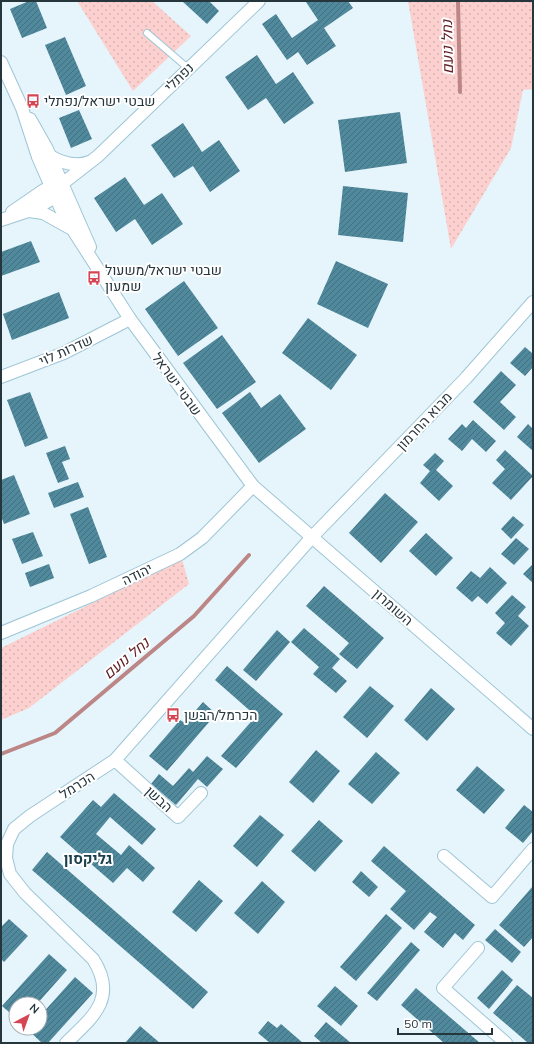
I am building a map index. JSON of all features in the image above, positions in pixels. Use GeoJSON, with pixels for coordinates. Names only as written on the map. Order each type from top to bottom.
{"type":"FeatureCollection","features":[{"type":"Feature","properties":{"kind":"street","name":"נפתלי"},"geometry":{"type":"LineString","coordinates":[[62,184],[92,160],[259,1]]}},
{"type":"Feature","properties":{"kind":"street","name":"שבטי ישראל"},"geometry":{"type":"LineString","coordinates":[[1,62],[22,108],[50,156],[104,279]]}},
{"type":"Feature","properties":{"kind":"street","name":"שבטי ישראל"},"geometry":{"type":"LineString","coordinates":[[22,108],[31,138],[53,192],[72,230],[130,320],[254,486]]}},
{"type":"Feature","properties":{"kind":"street"},"geometry":{"type":"LineString","coordinates":[[50,156],[69,164],[82,164],[92,160]]}},
{"type":"Feature","properties":{"kind":"street"},"geometry":{"type":"LineString","coordinates":[[1,220],[27,211],[62,184]]}},
{"type":"Feature","properties":{"kind":"street"},"geometry":{"type":"LineString","coordinates":[[1,220],[53,192]]}},
{"type":"Feature","properties":{"kind":"street"},"geometry":{"type":"LineString","coordinates":[[27,211],[43,213],[72,230]]}},
{"type":"Feature","properties":{"kind":"street","name":"מבוא החרמון"},"geometry":{"type":"LineString","coordinates":[[312,537],[460,383],[533,302]]}},
{"type":"Feature","properties":{"kind":"street","name":"שדרות לוי"},"geometry":{"type":"LineString","coordinates":[[1,377],[64,353],[130,320]]}},
{"type":"Feature","properties":{"kind":"street","name":"השומרון"},"geometry":{"type":"LineString","coordinates":[[254,486],[533,729]]}},
{"type":"Feature","properties":{"kind":"street","name":"יהודה"},"geometry":{"type":"LineString","coordinates":[[1,633],[91,596],[180,554],[202,538],[254,486]]}},
{"type":"Feature","properties":{"kind":"street","name":"הכרמל"},"geometry":{"type":"LineString","coordinates":[[66,1043],[86,1023],[97,1009],[104,990],[104,982],[100,970],[93,960],[25,893],[10,874],[6,858],[7,844],[14,829],[30,816],[115,760],[312,537]]}},
{"type":"Feature","properties":{"kind":"street","name":"הבשן"},"geometry":{"type":"LineString","coordinates":[[115,760],[178,817],[201,793]]}},
{"type":"Feature","properties":{"kind":"street"},"geometry":{"type":"LineString","coordinates":[[444,856],[492,897],[533,849]]}},
{"type":"Feature","properties":{"kind":"street"},"geometry":{"type":"LineString","coordinates":[[478,948],[443,988],[506,1043]]}},
{"type":"Feature","properties":{"kind":"lane"},"geometry":{"type":"LineString","coordinates":[[147,33],[188,69]]}},
{"type":"Feature","properties":{"kind":"shaded area"},"geometry":{"type":"Polygon","coordinates":[[[77,1],[152,1],[191,36],[133,91],[77,1]]]}},
{"type":"Feature","properties":{"kind":"shaded area"},"geometry":{"type":"Polygon","coordinates":[[[408,1],[533,1],[533,89],[523,90],[511,148],[451,249],[408,1]]]}},
{"type":"Feature","properties":{"kind":"shaded area"},"geometry":{"type":"Polygon","coordinates":[[[182,559],[189,584],[29,708],[1,720],[1,648],[182,559]]]}},
{"type":"Feature","properties":{"kind":"building"},"geometry":{"type":"Polygon","coordinates":[[[29,1],[36,1],[47,28],[22,38],[10,9],[29,1]]]}},
{"type":"Feature","properties":{"kind":"building"},"geometry":{"type":"Polygon","coordinates":[[[182,1],[209,1],[219,11],[207,24],[182,1]]]}},
{"type":"Feature","properties":{"kind":"building"},"geometry":{"type":"Polygon","coordinates":[[[348,1],[353,8],[324,28],[336,46],[307,65],[298,52],[287,60],[262,24],[276,14],[292,38],[318,20],[306,2],[348,1]]]}},
{"type":"Feature","properties":{"kind":"building"},"geometry":{"type":"Polygon","coordinates":[[[65,37],[86,86],[66,95],[45,45],[65,37]]]}},
{"type":"Feature","properties":{"kind":"building"},"geometry":{"type":"Polygon","coordinates":[[[257,55],[276,84],[293,72],[314,103],[284,124],[266,98],[248,110],[225,77],[257,55]]]}},
{"type":"Feature","properties":{"kind":"building"},"geometry":{"type":"Polygon","coordinates":[[[79,110],[92,139],[71,148],[59,118],[79,110]]]}},
{"type":"Feature","properties":{"kind":"building"},"geometry":{"type":"Polygon","coordinates":[[[400,112],[407,163],[345,172],[338,120],[400,112]]]}},
{"type":"Feature","properties":{"kind":"building"},"geometry":{"type":"Polygon","coordinates":[[[183,123],[202,152],[219,140],[240,171],[210,192],[193,166],[174,178],[151,145],[183,123]]]}},
{"type":"Feature","properties":{"kind":"building"},"geometry":{"type":"Polygon","coordinates":[[[125,177],[144,205],[162,193],[183,224],[152,245],[135,219],[116,232],[94,198],[125,177]]]}},
{"type":"Feature","properties":{"kind":"building"},"geometry":{"type":"Polygon","coordinates":[[[343,186],[408,193],[403,242],[338,235],[343,186]]]}},
{"type":"Feature","properties":{"kind":"building"},"geometry":{"type":"Polygon","coordinates":[[[31,241],[40,262],[1,276],[1,252],[31,241]]]}},
{"type":"Feature","properties":{"kind":"building"},"geometry":{"type":"Polygon","coordinates":[[[336,261],[388,284],[368,328],[317,304],[336,261]]]}},
{"type":"Feature","properties":{"kind":"building"},"geometry":{"type":"Polygon","coordinates":[[[184,281],[218,328],[178,356],[145,309],[184,281]]]}},
{"type":"Feature","properties":{"kind":"building"},"geometry":{"type":"Polygon","coordinates":[[[59,292],[69,318],[12,340],[3,314],[59,292]]]}},
{"type":"Feature","properties":{"kind":"building"},"geometry":{"type":"Polygon","coordinates":[[[308,318],[357,355],[331,390],[282,353],[308,318]]]}},
{"type":"Feature","properties":{"kind":"building"},"geometry":{"type":"Polygon","coordinates":[[[222,335],[256,382],[217,409],[183,363],[222,335]]]}},
{"type":"Feature","properties":{"kind":"building"},"geometry":{"type":"Polygon","coordinates":[[[525,347],[532,353],[533,352],[533,367],[525,376],[510,363],[525,347]]]}},
{"type":"Feature","properties":{"kind":"building"},"geometry":{"type":"Polygon","coordinates":[[[501,371],[516,385],[500,402],[516,417],[504,430],[473,402],[501,371]]]}},
{"type":"Feature","properties":{"kind":"building"},"geometry":{"type":"Polygon","coordinates":[[[30,392],[48,438],[25,447],[7,400],[30,392]]]}},
{"type":"Feature","properties":{"kind":"building"},"geometry":{"type":"Polygon","coordinates":[[[250,392],[261,408],[280,394],[306,429],[259,463],[222,413],[250,392]]]}},
{"type":"Feature","properties":{"kind":"building"},"geometry":{"type":"Polygon","coordinates":[[[473,420],[496,441],[486,452],[472,439],[462,451],[448,439],[462,424],[466,428],[473,420]]]}},
{"type":"Feature","properties":{"kind":"building"},"geometry":{"type":"Polygon","coordinates":[[[528,424],[533,429],[533,451],[517,437],[528,424]]]}},
{"type":"Feature","properties":{"kind":"building"},"geometry":{"type":"Polygon","coordinates":[[[65,446],[70,459],[62,462],[69,479],[58,483],[46,453],[65,446]]]}},
{"type":"Feature","properties":{"kind":"building"},"geometry":{"type":"Polygon","coordinates":[[[505,450],[533,476],[511,500],[492,483],[505,469],[496,460],[505,450]]]}},
{"type":"Feature","properties":{"kind":"building"},"geometry":{"type":"Polygon","coordinates":[[[435,453],[444,461],[436,470],[453,486],[439,501],[420,483],[430,471],[423,465],[435,453]]]}},
{"type":"Feature","properties":{"kind":"building"},"geometry":{"type":"Polygon","coordinates":[[[14,475],[30,514],[4,524],[1,516],[1,480],[14,475]]]}},
{"type":"Feature","properties":{"kind":"building"},"geometry":{"type":"Polygon","coordinates":[[[78,482],[84,497],[54,508],[48,493],[78,482]]]}},
{"type":"Feature","properties":{"kind":"building"},"geometry":{"type":"Polygon","coordinates":[[[385,493],[418,522],[381,563],[349,533],[385,493]]]}},
{"type":"Feature","properties":{"kind":"building"},"geometry":{"type":"Polygon","coordinates":[[[88,507],[107,557],[89,564],[70,514],[88,507]]]}},
{"type":"Feature","properties":{"kind":"building"},"geometry":{"type":"Polygon","coordinates":[[[513,516],[524,525],[511,539],[501,529],[513,516]]]}},
{"type":"Feature","properties":{"kind":"building"},"geometry":{"type":"Polygon","coordinates":[[[33,532],[43,556],[22,564],[12,539],[33,532]]]}},
{"type":"Feature","properties":{"kind":"building"},"geometry":{"type":"Polygon","coordinates":[[[426,533],[453,558],[436,576],[409,551],[426,533]]]}},
{"type":"Feature","properties":{"kind":"building"},"geometry":{"type":"Polygon","coordinates":[[[516,538],[529,549],[514,565],[501,554],[516,538]]]}},
{"type":"Feature","properties":{"kind":"building"},"geometry":{"type":"Polygon","coordinates":[[[49,564],[54,578],[30,587],[25,573],[49,564]]]}},
{"type":"Feature","properties":{"kind":"building"},"geometry":{"type":"Polygon","coordinates":[[[533,564],[533,583],[523,574],[533,564]]]}},
{"type":"Feature","properties":{"kind":"building"},"geometry":{"type":"Polygon","coordinates":[[[490,567],[507,583],[487,604],[478,596],[472,602],[456,588],[471,571],[480,578],[490,567]]]}},
{"type":"Feature","properties":{"kind":"building"},"geometry":{"type":"Polygon","coordinates":[[[324,586],[384,638],[357,669],[339,654],[349,643],[306,606],[324,586]]]}},
{"type":"Feature","properties":{"kind":"building"},"geometry":{"type":"Polygon","coordinates":[[[512,595],[526,607],[518,616],[529,626],[511,646],[496,633],[505,623],[495,613],[512,595]]]}},
{"type":"Feature","properties":{"kind":"building"},"geometry":{"type":"Polygon","coordinates":[[[304,628],[340,659],[332,668],[347,681],[336,693],[313,674],[319,667],[291,642],[304,628]]]}},
{"type":"Feature","properties":{"kind":"building"},"geometry":{"type":"Polygon","coordinates":[[[277,630],[290,642],[256,681],[243,670],[277,630]]]}},
{"type":"Feature","properties":{"kind":"building"},"geometry":{"type":"Polygon","coordinates":[[[227,666],[283,714],[236,768],[221,756],[256,716],[215,680],[227,666]]]}},
{"type":"Feature","properties":{"kind":"building"},"geometry":{"type":"Polygon","coordinates":[[[370,686],[394,706],[367,738],[343,717],[370,686]]]}},
{"type":"Feature","properties":{"kind":"building"},"geometry":{"type":"Polygon","coordinates":[[[431,688],[455,709],[427,741],[404,720],[431,688]]]}},
{"type":"Feature","properties":{"kind":"building"},"geometry":{"type":"Polygon","coordinates":[[[203,702],[216,714],[167,771],[149,756],[180,720],[185,723],[203,702]]]}},
{"type":"Feature","properties":{"kind":"building"},"geometry":{"type":"Polygon","coordinates":[[[316,750],[340,771],[313,803],[289,782],[316,750]]]}},
{"type":"Feature","properties":{"kind":"building"},"geometry":{"type":"Polygon","coordinates":[[[376,752],[400,773],[372,804],[348,784],[376,752]]]}},
{"type":"Feature","properties":{"kind":"building"},"geometry":{"type":"Polygon","coordinates":[[[207,756],[223,769],[207,787],[198,779],[176,805],[151,784],[159,774],[173,786],[189,768],[193,772],[207,756]]]}},
{"type":"Feature","properties":{"kind":"building"},"geometry":{"type":"Polygon","coordinates":[[[477,766],[505,790],[484,814],[456,790],[477,766]]]}},
{"type":"Feature","properties":{"kind":"building"},"geometry":{"type":"Polygon","coordinates":[[[114,793],[156,829],[142,845],[110,817],[96,834],[121,855],[129,845],[155,868],[143,882],[127,868],[113,883],[60,837],[93,800],[101,807],[114,793]]]}},
{"type":"Feature","properties":{"kind":"building"},"geometry":{"type":"Polygon","coordinates":[[[524,805],[533,812],[533,831],[523,843],[505,828],[524,805]]]}},
{"type":"Feature","properties":{"kind":"building"},"geometry":{"type":"Polygon","coordinates":[[[260,815],[284,835],[257,867],[233,846],[260,815]]]}},
{"type":"Feature","properties":{"kind":"building"},"geometry":{"type":"Polygon","coordinates":[[[319,820],[343,841],[315,872],[291,851],[319,820]]]}},
{"type":"Feature","properties":{"kind":"building"},"geometry":{"type":"Polygon","coordinates":[[[384,846],[475,925],[463,940],[455,933],[443,948],[424,932],[437,917],[430,912],[414,930],[390,909],[406,891],[371,861],[384,846]]]}},
{"type":"Feature","properties":{"kind":"building"},"geometry":{"type":"Polygon","coordinates":[[[47,852],[208,992],[193,1009],[32,870],[47,852]]]}},
{"type":"Feature","properties":{"kind":"building"},"geometry":{"type":"Polygon","coordinates":[[[361,871],[378,887],[369,897],[352,882],[361,871]]]}},
{"type":"Feature","properties":{"kind":"building"},"geometry":{"type":"Polygon","coordinates":[[[199,880],[223,901],[196,932],[172,912],[199,880]]]}},
{"type":"Feature","properties":{"kind":"building"},"geometry":{"type":"Polygon","coordinates":[[[262,881],[285,902],[258,934],[234,913],[262,881]]]}},
{"type":"Feature","properties":{"kind":"building"},"geometry":{"type":"Polygon","coordinates":[[[533,886],[533,937],[524,947],[499,925],[533,886]]]}},
{"type":"Feature","properties":{"kind":"building"},"geometry":{"type":"Polygon","coordinates":[[[386,914],[402,928],[356,981],[340,967],[386,914]]]}},
{"type":"Feature","properties":{"kind":"building"},"geometry":{"type":"Polygon","coordinates":[[[9,919],[28,936],[4,962],[1,959],[1,927],[9,919]]]}},
{"type":"Feature","properties":{"kind":"building"},"geometry":{"type":"Polygon","coordinates":[[[495,929],[521,952],[512,963],[485,940],[495,929]]]}},
{"type":"Feature","properties":{"kind":"building"},"geometry":{"type":"Polygon","coordinates":[[[411,942],[420,950],[377,1001],[367,993],[411,942]]]}},
{"type":"Feature","properties":{"kind":"building"},"geometry":{"type":"Polygon","coordinates":[[[49,954],[67,970],[44,996],[11,996],[49,954]]]}},
{"type":"Feature","properties":{"kind":"building"},"geometry":{"type":"Polygon","coordinates":[[[502,970],[513,980],[489,1009],[477,998],[502,970]]]}},
{"type":"Feature","properties":{"kind":"building"},"geometry":{"type":"Polygon","coordinates":[[[75,977],[93,993],[48,1043],[42,1043],[34,1036],[48,1036],[48,1007],[75,977]]]}},
{"type":"Feature","properties":{"kind":"building"},"geometry":{"type":"Polygon","coordinates":[[[517,985],[533,998],[533,1043],[528,1043],[493,1013],[517,985]]]}},
{"type":"Feature","properties":{"kind":"building"},"geometry":{"type":"Polygon","coordinates":[[[335,986],[358,1006],[341,1026],[317,1006],[335,986]]]}},
{"type":"Feature","properties":{"kind":"building"},"geometry":{"type":"Polygon","coordinates":[[[416,988],[480,1043],[444,1043],[401,1005],[416,988]]]}},
{"type":"Feature","properties":{"kind":"building"},"geometry":{"type":"Polygon","coordinates":[[[8,999],[8,1011],[2,1006],[8,999]]]}},
{"type":"Feature","properties":{"kind":"building"},"geometry":{"type":"Polygon","coordinates":[[[268,1021],[277,1028],[281,1024],[303,1043],[270,1043],[258,1033],[268,1021]]]}},
{"type":"Feature","properties":{"kind":"building"},"geometry":{"type":"Polygon","coordinates":[[[326,1022],[351,1043],[322,1043],[314,1036],[326,1022]]]}},
{"type":"Feature","properties":{"kind":"building"},"geometry":{"type":"Polygon","coordinates":[[[140,1026],[160,1043],[125,1043],[140,1026]]]}},
{"type":"Feature","properties":{"kind":"waterway","name":"נחל נועם"},"geometry":{"type":"LineString","coordinates":[[458,1],[460,92]]}},
{"type":"Feature","properties":{"kind":"waterway","name":"נחל נועם"},"geometry":{"type":"LineString","coordinates":[[1,754],[55,733],[194,616],[249,555]]}},
{"type":"Feature","properties":{"kind":"place","name":"שבטי ישראל/נפתלי"},"geometry":{"type":"Point","coordinates":[33,101]}},
{"type":"Feature","properties":{"kind":"place","name":"שבטי ישראל/משעול שמעון"},"geometry":{"type":"Point","coordinates":[94,278]}},
{"type":"Feature","properties":{"kind":"place","name":"הכרמל/הבשן"},"geometry":{"type":"Point","coordinates":[173,715]}},
{"type":"Feature","properties":{"kind":"district","name":"גליקסון"},"geometry":{"type":"Point","coordinates":[88,858]}}]}
